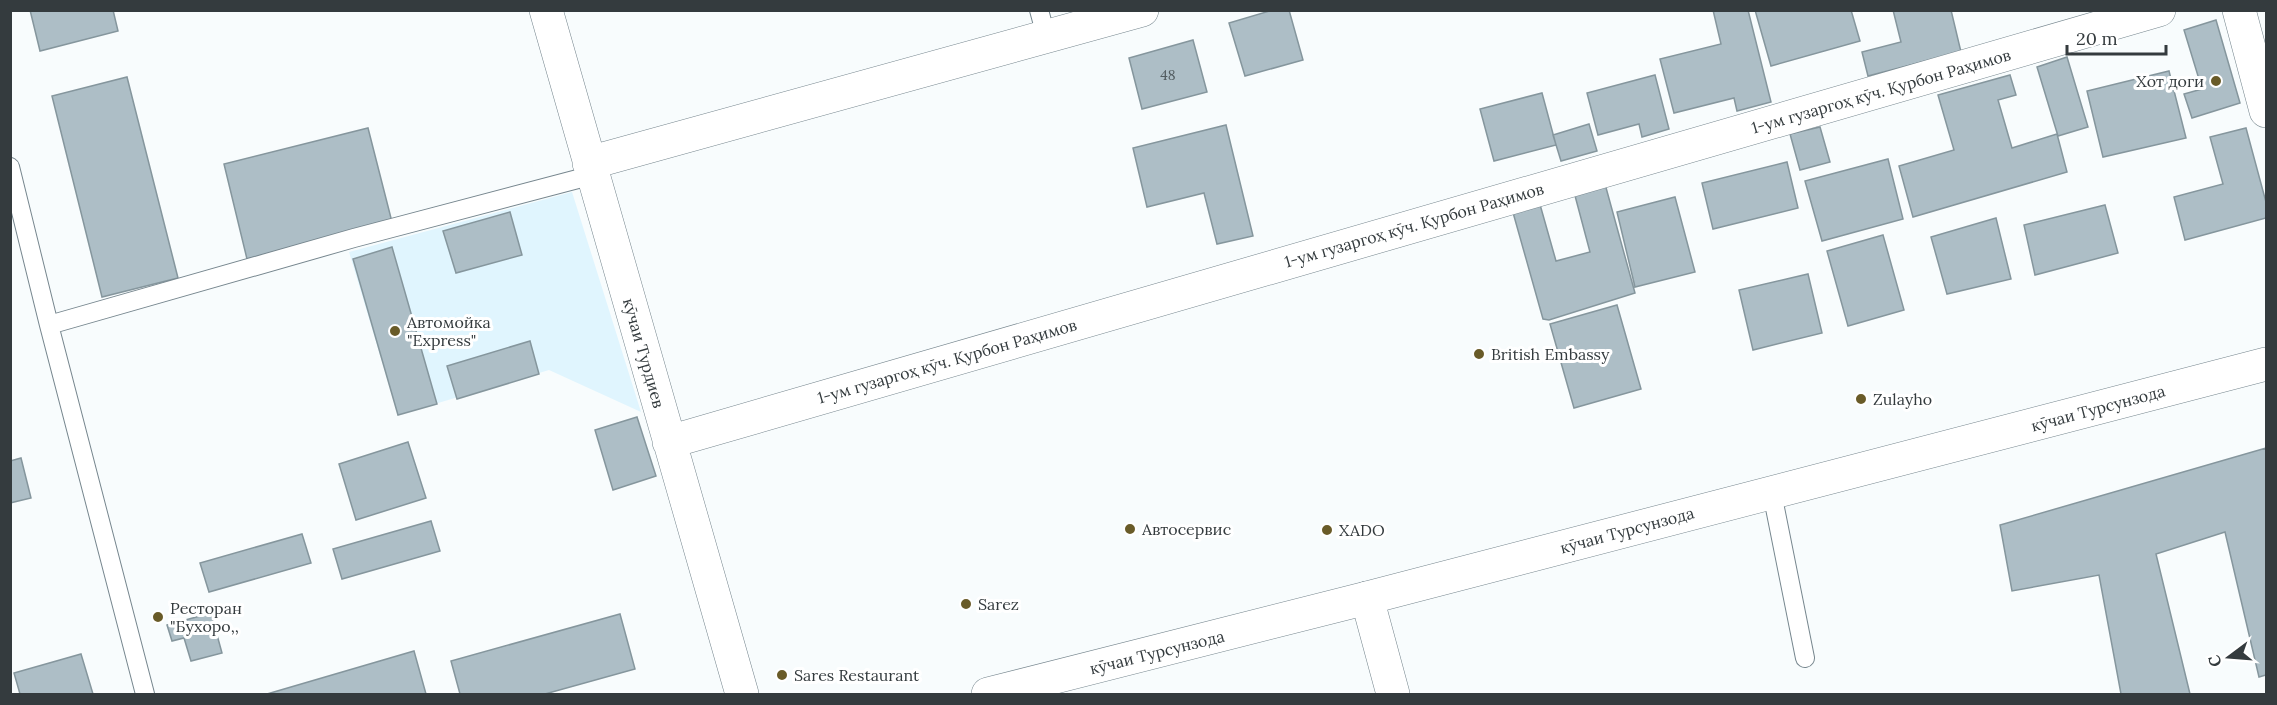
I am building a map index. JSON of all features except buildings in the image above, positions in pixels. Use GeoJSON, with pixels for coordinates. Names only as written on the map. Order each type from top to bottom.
{"type":"FeatureCollection","features":[{"type":"Feature","properties":{"kind":"street","name":"кӯчаи Турдиев"},"geometry":{"type":"LineString","coordinates":[[546,10],[742,694]]}},
{"type":"Feature","properties":{"kind":"street"},"geometry":{"type":"LineString","coordinates":[[591,169],[1042,23],[1142,10]]}},
{"type":"Feature","properties":{"kind":"street","name":"1-ум гузаргоҳ кӯч. Қурбон Раҳимов"},"geometry":{"type":"LineString","coordinates":[[669,442],[2159,10]]}},
{"type":"Feature","properties":{"kind":"street"},"geometry":{"type":"LineString","coordinates":[[2239,10],[2266,111]]}},
{"type":"Feature","properties":{"kind":"street","name":"кӯчаи Турсунзода"},"geometry":{"type":"LineString","coordinates":[[988,694],[1367,598],[2266,364]]}},
{"type":"Feature","properties":{"kind":"street"},"geometry":{"type":"LineString","coordinates":[[1367,598],[1393,694]]}},
{"type":"Feature","properties":{"kind":"lane"},"geometry":{"type":"LineString","coordinates":[[10,167],[145,694]]}},
{"type":"Feature","properties":{"kind":"lane"},"geometry":{"type":"LineString","coordinates":[[49,325],[591,169]]}},
{"type":"Feature","properties":{"kind":"lane"},"geometry":{"type":"LineString","coordinates":[[1772,493],[1805,658]]}},
{"type":"Feature","properties":{"kind":"shaded area","name":"Автомойка \"Express\""},"geometry":{"type":"Polygon","coordinates":[[[572,192],[641,412],[549,370],[398,415],[349,252],[572,192]]]}},
{"type":"Feature","properties":{"kind":"place","name":"Хот доги"},"geometry":{"type":"Point","coordinates":[2216,81]}},
{"type":"Feature","properties":{"kind":"place","name":"Автомойка \"Express\""},"geometry":{"type":"Point","coordinates":[395,331]}},
{"type":"Feature","properties":{"kind":"place","name":"British Embassy"},"geometry":{"type":"Point","coordinates":[1479,354]}},
{"type":"Feature","properties":{"kind":"place","name":"Zulayho"},"geometry":{"type":"Point","coordinates":[1861,399]}},
{"type":"Feature","properties":{"kind":"place","name":"Автосервис"},"geometry":{"type":"Point","coordinates":[1130,529]}},
{"type":"Feature","properties":{"kind":"place","name":"XADO"},"geometry":{"type":"Point","coordinates":[1327,530]}},
{"type":"Feature","properties":{"kind":"place","name":"Sarez"},"geometry":{"type":"Point","coordinates":[966,604]}},
{"type":"Feature","properties":{"kind":"place","name":"Ресторан \"Бухоро,,"},"geometry":{"type":"Point","coordinates":[158,617]}},
{"type":"Feature","properties":{"kind":"place","name":"Sares Restaurant"},"geometry":{"type":"Point","coordinates":[782,675]}}]}
